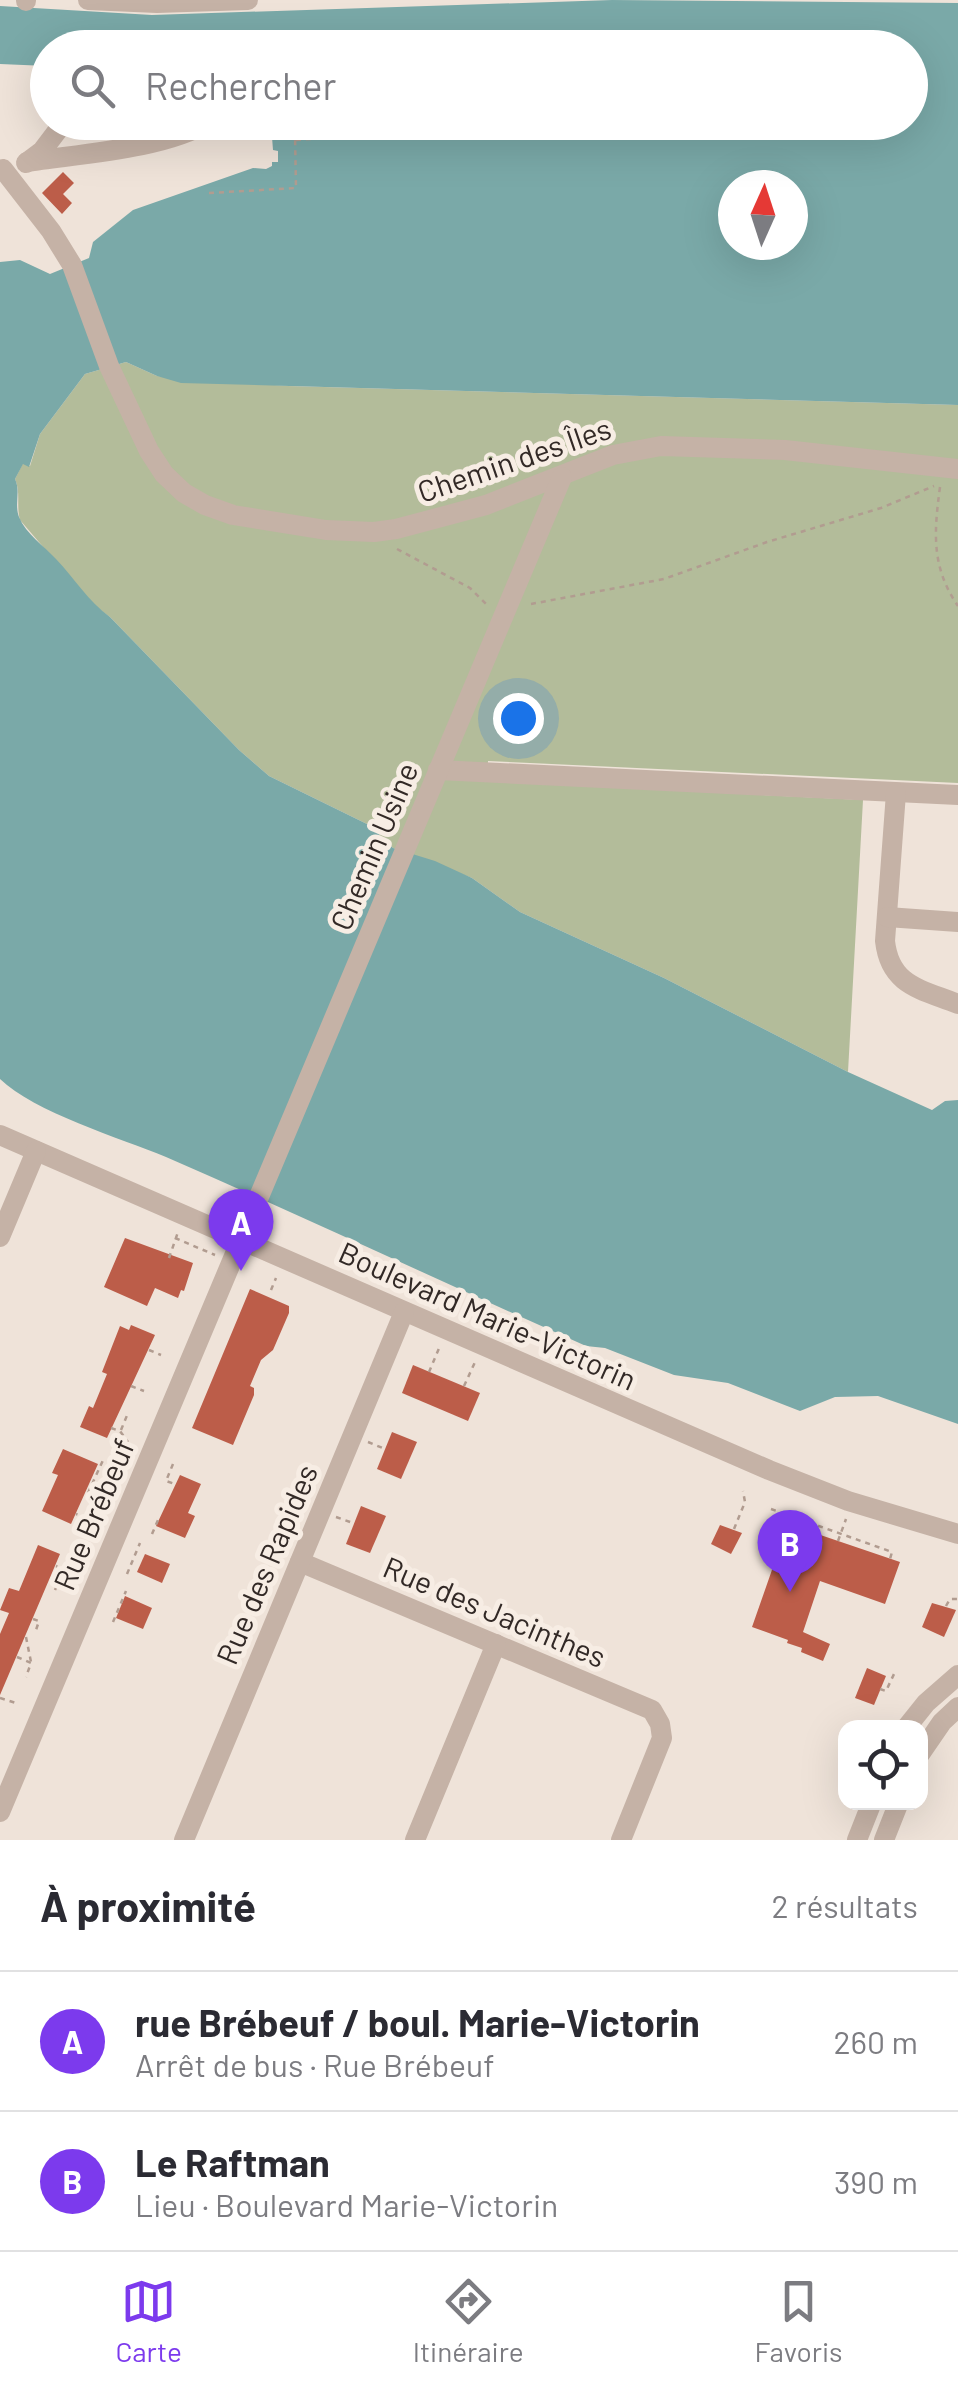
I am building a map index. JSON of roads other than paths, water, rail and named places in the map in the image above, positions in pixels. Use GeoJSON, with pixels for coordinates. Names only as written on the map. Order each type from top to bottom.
{"type":"FeatureCollection","features":[{"type":"Feature","properties":{"kind":"street"},"geometry":{"type":"LineString","coordinates":[[88,0],[248,0]]}},
{"type":"Feature","properties":{"kind":"street"},"geometry":{"type":"LineString","coordinates":[[28,162],[51,140]]}},
{"type":"Feature","properties":{"kind":"street"},"geometry":{"type":"LineString","coordinates":[[2,170],[156,140]]}},
{"type":"Feature","properties":{"kind":"street","name":"Chemin des Îles"},"geometry":{"type":"LineString","coordinates":[[2,170],[72,265],[109,366],[149,452],[164,474],[205,505],[246,518],[326,530],[374,532],[432,522],[613,455],[661,446],[785,450],[958,469]]}},
{"type":"Feature","properties":{"kind":"street","name":"Chemin Usine"},"geometry":{"type":"LineString","coordinates":[[241,1239],[562,477]]}},
{"type":"Feature","properties":{"kind":"street"},"geometry":{"type":"LineString","coordinates":[[438,770],[958,796]]}},
{"type":"Feature","properties":{"kind":"street"},"geometry":{"type":"LineString","coordinates":[[896,793],[886,958],[898,977],[958,1004]]}},
{"type":"Feature","properties":{"kind":"street"},"geometry":{"type":"LineString","coordinates":[[886,917],[958,922]]}},
{"type":"Feature","properties":{"kind":"street","name":"Boulevard Marie-Victorin"},"geometry":{"type":"LineString","coordinates":[[0,1134],[778,1474],[958,1534]]}},
{"type":"Feature","properties":{"kind":"street"},"geometry":{"type":"LineString","coordinates":[[0,1237],[36,1150]]}},
{"type":"Feature","properties":{"kind":"street","name":"Rue Brébeuf"},"geometry":{"type":"LineString","coordinates":[[0,1812],[241,1239]]}},
{"type":"Feature","properties":{"kind":"street","name":"Rue des Rapides"},"geometry":{"type":"LineString","coordinates":[[184,1840],[404,1312]]}},
{"type":"Feature","properties":{"kind":"street","name":"Rue des Jacinthes"},"geometry":{"type":"LineString","coordinates":[[300,1562],[652,1710],[660,1724],[660,1746],[622,1840]]}},
{"type":"Feature","properties":{"kind":"street"},"geometry":{"type":"LineString","coordinates":[[415,1840],[496,1644]]}},
{"type":"Feature","properties":{"kind":"street"},"geometry":{"type":"LineString","coordinates":[[912,1720],[958,1675]]}},
{"type":"Feature","properties":{"kind":"street"},"geometry":{"type":"LineString","coordinates":[[928,1742],[958,1707]]}},
{"type":"Feature","properties":{"kind":"street"},"geometry":{"type":"LineString","coordinates":[[857,1840],[869,1810]]}},
{"type":"Feature","properties":{"kind":"street"},"geometry":{"type":"LineString","coordinates":[[884,1840],[896,1810]]}},
{"type":"Feature","properties":{"kind":"water"},"geometry":{"type":"Polygon","coordinates":[[[612,0],[958,3],[958,405],[181,383],[126,362],[85,374],[40,434],[29,467],[23,464],[15,479],[19,517],[31,534],[95,604],[269,776],[369,825],[393,848],[472,878],[520,912],[664,978],[848,1072],[932,1110],[945,1101],[958,1100],[958,1424],[878,1396],[835,1397],[800,1411],[728,1383],[674,1375],[605,1348],[586,1346],[219,1180],[55,1113],[0,1079],[0,262],[20,260],[50,274],[89,258],[93,242],[133,210],[253,168],[272,166],[272,162],[278,162],[272,140],[928,140],[928,30],[30,30],[30,65],[0,64],[0,6],[152,15],[612,0]]]}},
{"type":"Feature","properties":{"kind":"place","name":"rue Brébeuf / boul. Marie-Victorin"},"geometry":{"type":"Point","coordinates":[241,1271]}},
{"type":"Feature","properties":{"kind":"place","name":"Le Raftman"},"geometry":{"type":"Point","coordinates":[790,1592]}}]}
